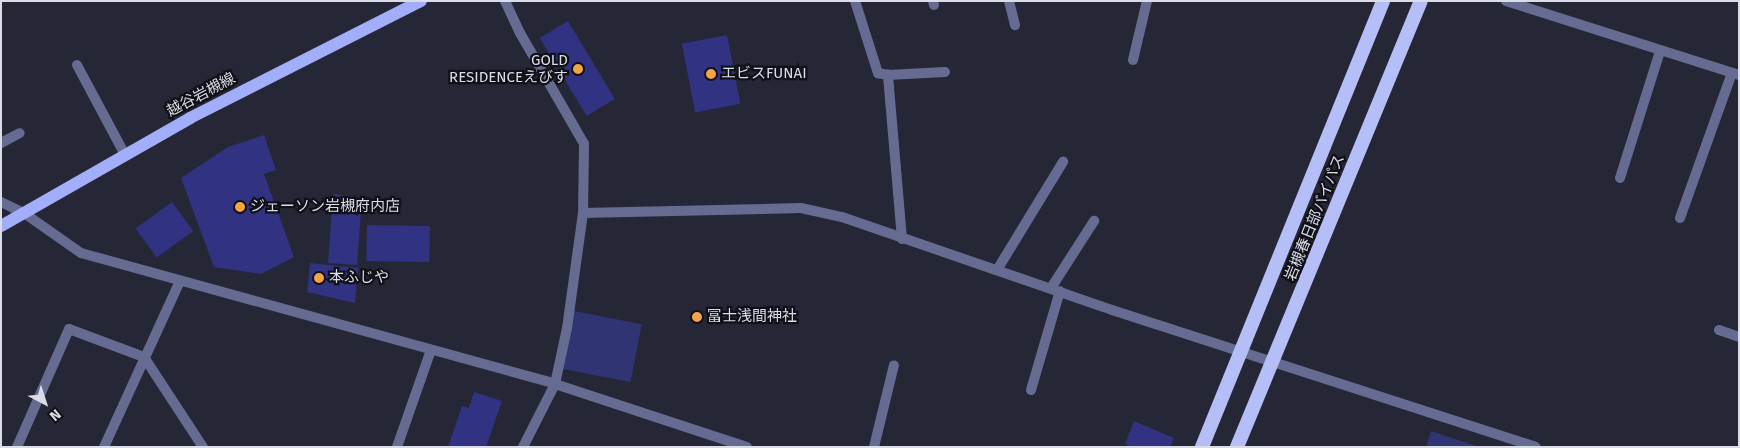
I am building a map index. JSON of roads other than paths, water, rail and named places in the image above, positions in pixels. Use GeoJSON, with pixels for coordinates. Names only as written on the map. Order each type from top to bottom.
{"type":"FeatureCollection","features":[{"type":"Feature","properties":{"kind":"highway","name":"岩槻春日部バイパス"},"geometry":{"type":"LineString","coordinates":[[1202,447],[1383,1]]}},
{"type":"Feature","properties":{"kind":"highway","name":"岩槻春日部バイパス"},"geometry":{"type":"LineString","coordinates":[[1237,447],[1421,1]]}},
{"type":"Feature","properties":{"kind":"main road","name":"越谷岩槻線"},"geometry":{"type":"LineString","coordinates":[[1,226],[190,118],[421,1]]}},
{"type":"Feature","properties":{"kind":"street"},"geometry":{"type":"LineString","coordinates":[[855,1],[878,73],[888,75],[945,72]]}},
{"type":"Feature","properties":{"kind":"street"},"geometry":{"type":"LineString","coordinates":[[1009,1],[1015,25]]}},
{"type":"Feature","properties":{"kind":"street"},"geometry":{"type":"LineString","coordinates":[[1133,60],[1147,1]]}},
{"type":"Feature","properties":{"kind":"street"},"geometry":{"type":"LineString","coordinates":[[1506,1],[1735,74],[1680,218]]}},
{"type":"Feature","properties":{"kind":"street"},"geometry":{"type":"LineString","coordinates":[[510,2],[520,33],[584,144],[583,213],[567,328],[555,384],[523,447]]}},
{"type":"Feature","properties":{"kind":"street"},"geometry":{"type":"LineString","coordinates":[[1620,178],[1660,51]]}},
{"type":"Feature","properties":{"kind":"street"},"geometry":{"type":"LineString","coordinates":[[77,65],[125,155]]}},
{"type":"Feature","properties":{"kind":"street"},"geometry":{"type":"LineString","coordinates":[[888,75],[902,239]]}},
{"type":"Feature","properties":{"kind":"street"},"geometry":{"type":"LineString","coordinates":[[1,143],[20,133]]}},
{"type":"Feature","properties":{"kind":"street"},"geometry":{"type":"LineString","coordinates":[[997,270],[1063,162]]}},
{"type":"Feature","properties":{"kind":"street"},"geometry":{"type":"LineString","coordinates":[[1,202],[24,213],[81,253],[555,384],[722,443],[747,447]]}},
{"type":"Feature","properties":{"kind":"street"},"geometry":{"type":"LineString","coordinates":[[583,213],[801,208],[842,217],[1055,290],[1535,447]]}},
{"type":"Feature","properties":{"kind":"street"},"geometry":{"type":"LineString","coordinates":[[1031,390],[1055,290],[1094,221]]}},
{"type":"Feature","properties":{"kind":"street"},"geometry":{"type":"LineString","coordinates":[[104,447],[180,281]]}},
{"type":"Feature","properties":{"kind":"street"},"geometry":{"type":"LineString","coordinates":[[17,447],[69,328],[144,357],[203,447]]}},
{"type":"Feature","properties":{"kind":"street"},"geometry":{"type":"LineString","coordinates":[[1719,330],[1739,337]]}},
{"type":"Feature","properties":{"kind":"street"},"geometry":{"type":"LineString","coordinates":[[397,447],[431,350]]}},
{"type":"Feature","properties":{"kind":"street"},"geometry":{"type":"LineString","coordinates":[[874,447],[894,365]]}},
{"type":"Feature","properties":{"kind":"place","name":"GOLD RESIDENCEえびす"},"geometry":{"type":"Point","coordinates":[578,69]}},
{"type":"Feature","properties":{"kind":"place","name":"エビスFUNAI"},"geometry":{"type":"Point","coordinates":[711,74]}},
{"type":"Feature","properties":{"kind":"place","name":"ジェーソン岩槻府内店"},"geometry":{"type":"Point","coordinates":[240,207]}},
{"type":"Feature","properties":{"kind":"place","name":"本ふじや"},"geometry":{"type":"Point","coordinates":[319,278]}},
{"type":"Feature","properties":{"kind":"place","name":"冨士浅間神社"},"geometry":{"type":"Point","coordinates":[697,317]}}]}
